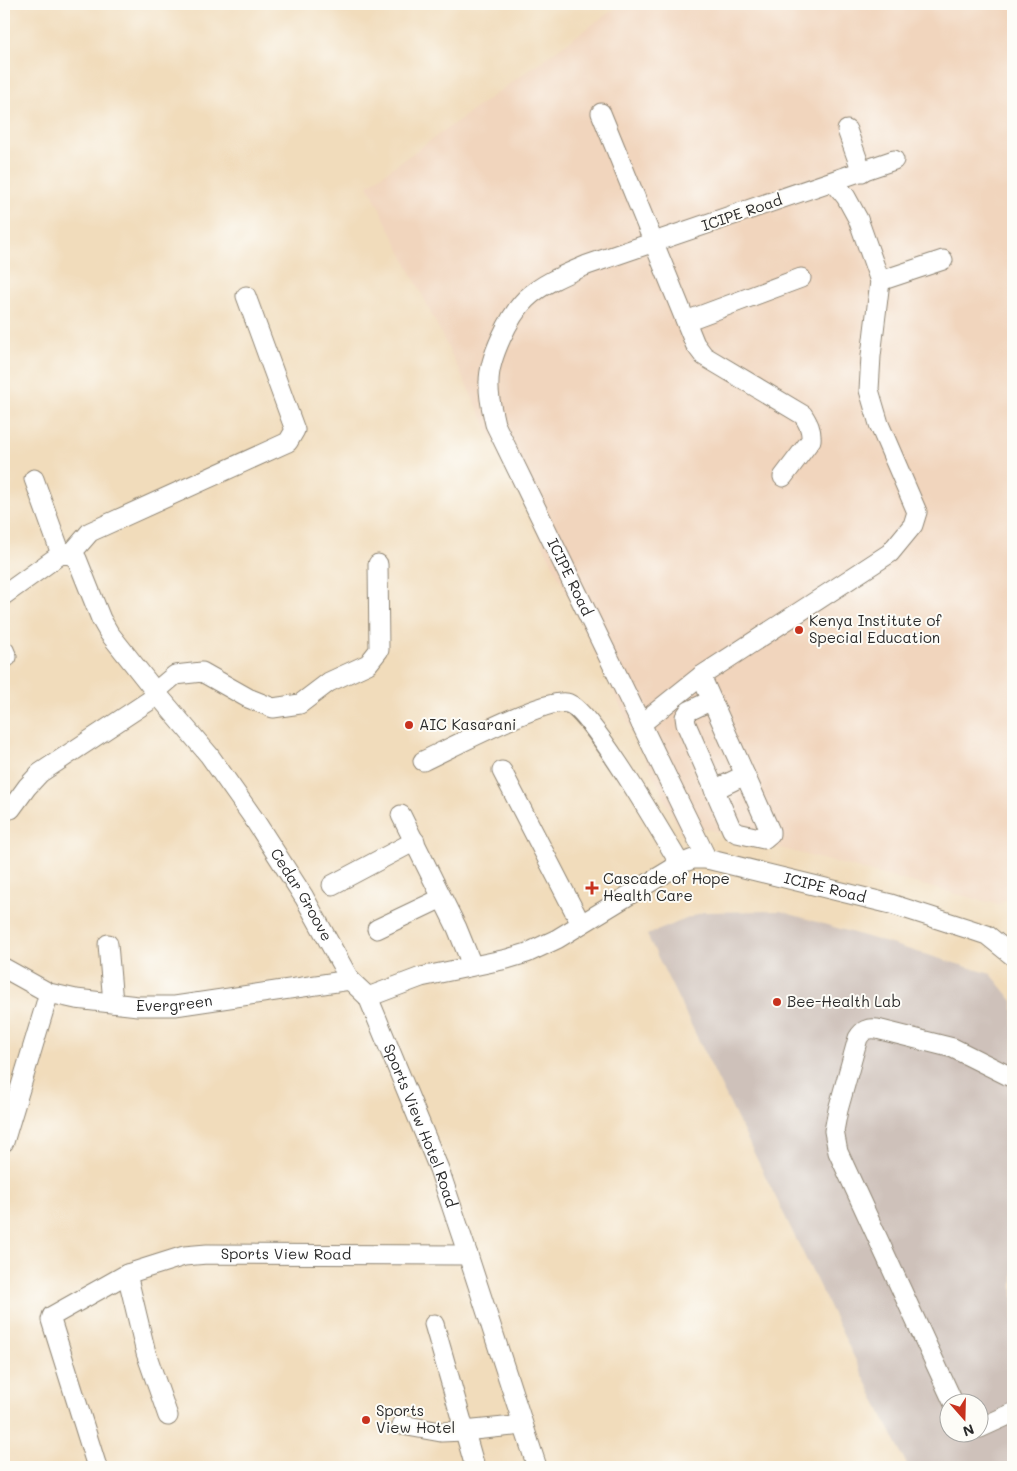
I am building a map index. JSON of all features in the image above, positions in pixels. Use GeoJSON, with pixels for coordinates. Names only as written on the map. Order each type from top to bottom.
{"type":"FeatureCollection","features":[{"type":"Feature","properties":{"kind":"street"},"geometry":{"type":"LineString","coordinates":[[601,113],[695,344],[704,356],[803,415],[812,433],[810,440],[783,477]]}},
{"type":"Feature","properties":{"kind":"street"},"geometry":{"type":"LineString","coordinates":[[847,130],[862,172]]}},
{"type":"Feature","properties":{"kind":"street","name":"ICIPE Road"},"geometry":{"type":"LineString","coordinates":[[894,160],[587,265],[552,281],[526,299],[510,321],[499,341],[488,380],[489,398],[495,424],[707,859],[891,904],[943,920],[987,935],[1013,956]]}},
{"type":"Feature","properties":{"kind":"street"},"geometry":{"type":"LineString","coordinates":[[641,724],[701,676],[890,552],[913,525],[917,512],[879,424],[870,390],[871,356],[880,281],[858,219],[834,182]]}},
{"type":"Feature","properties":{"kind":"street"},"geometry":{"type":"LineString","coordinates":[[880,281],[943,260]]}},
{"type":"Feature","properties":{"kind":"street"},"geometry":{"type":"LineString","coordinates":[[686,321],[801,278]]}},
{"type":"Feature","properties":{"kind":"street"},"geometry":{"type":"LineString","coordinates":[[4,595],[66,555],[90,532],[288,442],[295,430],[246,296]]}},
{"type":"Feature","properties":{"kind":"street","name":"Cedar Groove"},"geometry":{"type":"LineString","coordinates":[[34,479],[66,555],[73,556],[79,561],[101,619],[109,633],[156,693],[209,755],[252,816],[304,897],[350,980],[368,997]]}},
{"type":"Feature","properties":{"kind":"street"},"geometry":{"type":"LineString","coordinates":[[11,809],[40,773],[156,693],[175,674],[202,672],[248,698],[273,708],[300,704],[329,682],[368,664],[379,650],[378,564]]}},
{"type":"Feature","properties":{"kind":"street"},"geometry":{"type":"LineString","coordinates":[[701,676],[712,700],[770,831],[770,834],[764,839],[733,832],[686,724],[685,717],[689,711],[712,700]]}},
{"type":"Feature","properties":{"kind":"street"},"geometry":{"type":"LineString","coordinates":[[423,761],[520,715],[546,705],[568,702],[593,727],[680,864]]}},
{"type":"Feature","properties":{"kind":"street"},"geometry":{"type":"LineString","coordinates":[[502,771],[581,924]]}},
{"type":"Feature","properties":{"kind":"street"},"geometry":{"type":"LineString","coordinates":[[714,790],[745,775]]}},
{"type":"Feature","properties":{"kind":"street"},"geometry":{"type":"LineString","coordinates":[[402,815],[457,928],[472,966]]}},
{"type":"Feature","properties":{"kind":"street"},"geometry":{"type":"LineString","coordinates":[[332,885],[415,841]]}},
{"type":"Feature","properties":{"kind":"street"},"geometry":{"type":"LineString","coordinates":[[368,997],[421,977],[506,959],[527,952],[557,939],[680,864],[693,859],[707,859]]}},
{"type":"Feature","properties":{"kind":"street"},"geometry":{"type":"LineString","coordinates":[[377,929],[442,898]]}},
{"type":"Feature","properties":{"kind":"street"},"geometry":{"type":"LineString","coordinates":[[108,944],[112,1003]]}},
{"type":"Feature","properties":{"kind":"street","name":"Evergreen"},"geometry":{"type":"LineString","coordinates":[[4,968],[49,993],[76,999],[138,1006],[175,1006],[350,980]]}},
{"type":"Feature","properties":{"kind":"street"},"geometry":{"type":"LineString","coordinates":[[4,1142],[49,993]]}},
{"type":"Feature","properties":{"kind":"street","name":"Sports View Hotel Road"},"geometry":{"type":"LineString","coordinates":[[368,997],[439,1169],[468,1255]]}},
{"type":"Feature","properties":{"kind":"street"},"geometry":{"type":"LineString","coordinates":[[949,1394],[838,1152],[835,1141],[835,1124],[858,1038],[862,1031],[868,1028],[953,1048],[1013,1078]]}},
{"type":"Feature","properties":{"kind":"street","name":"Sports View Road"},"geometry":{"type":"LineString","coordinates":[[97,1467],[51,1318],[53,1315],[127,1274],[184,1256],[201,1254],[468,1255]]}},
{"type":"Feature","properties":{"kind":"street"},"geometry":{"type":"LineString","coordinates":[[468,1255],[537,1467]]}},
{"type":"Feature","properties":{"kind":"street"},"geometry":{"type":"LineString","coordinates":[[127,1274],[146,1353],[168,1416]]}},
{"type":"Feature","properties":{"kind":"street"},"geometry":{"type":"LineString","coordinates":[[434,1324],[475,1467]]}},
{"type":"Feature","properties":{"kind":"street"},"geometry":{"type":"LineString","coordinates":[[990,1423],[1013,1413]]}},
{"type":"Feature","properties":{"kind":"street"},"geometry":{"type":"LineString","coordinates":[[402,1425],[441,1432],[523,1425]]}},
{"type":"Feature","properties":{"kind":"shaded area","name":"Kenya Institute of Special Education"},"geometry":{"type":"Polygon","coordinates":[[[621,4],[1013,4],[1013,893],[999,905],[703,828],[682,835],[490,433],[368,185],[621,4]]]}},
{"type":"Feature","properties":{"kind":"shaded area"},"geometry":{"type":"Polygon","coordinates":[[[780,911],[991,974],[1013,1001],[1013,1467],[908,1467],[647,935],[703,912],[780,911]]]}},
{"type":"Feature","properties":{"kind":"place","name":"Kenya Institute of Special Education"},"geometry":{"type":"Point","coordinates":[799,630]}},
{"type":"Feature","properties":{"kind":"place","name":"AIC Kasarani"},"geometry":{"type":"Point","coordinates":[409,725]}},
{"type":"Feature","properties":{"kind":"place","name":"Cascade of Hope Health Care"},"geometry":{"type":"Point","coordinates":[592,888]}},
{"type":"Feature","properties":{"kind":"place","name":"Bee-Health Lab"},"geometry":{"type":"Point","coordinates":[777,1002]}},
{"type":"Feature","properties":{"kind":"place","name":"Sports View Hotel"},"geometry":{"type":"Point","coordinates":[366,1420]}}]}
